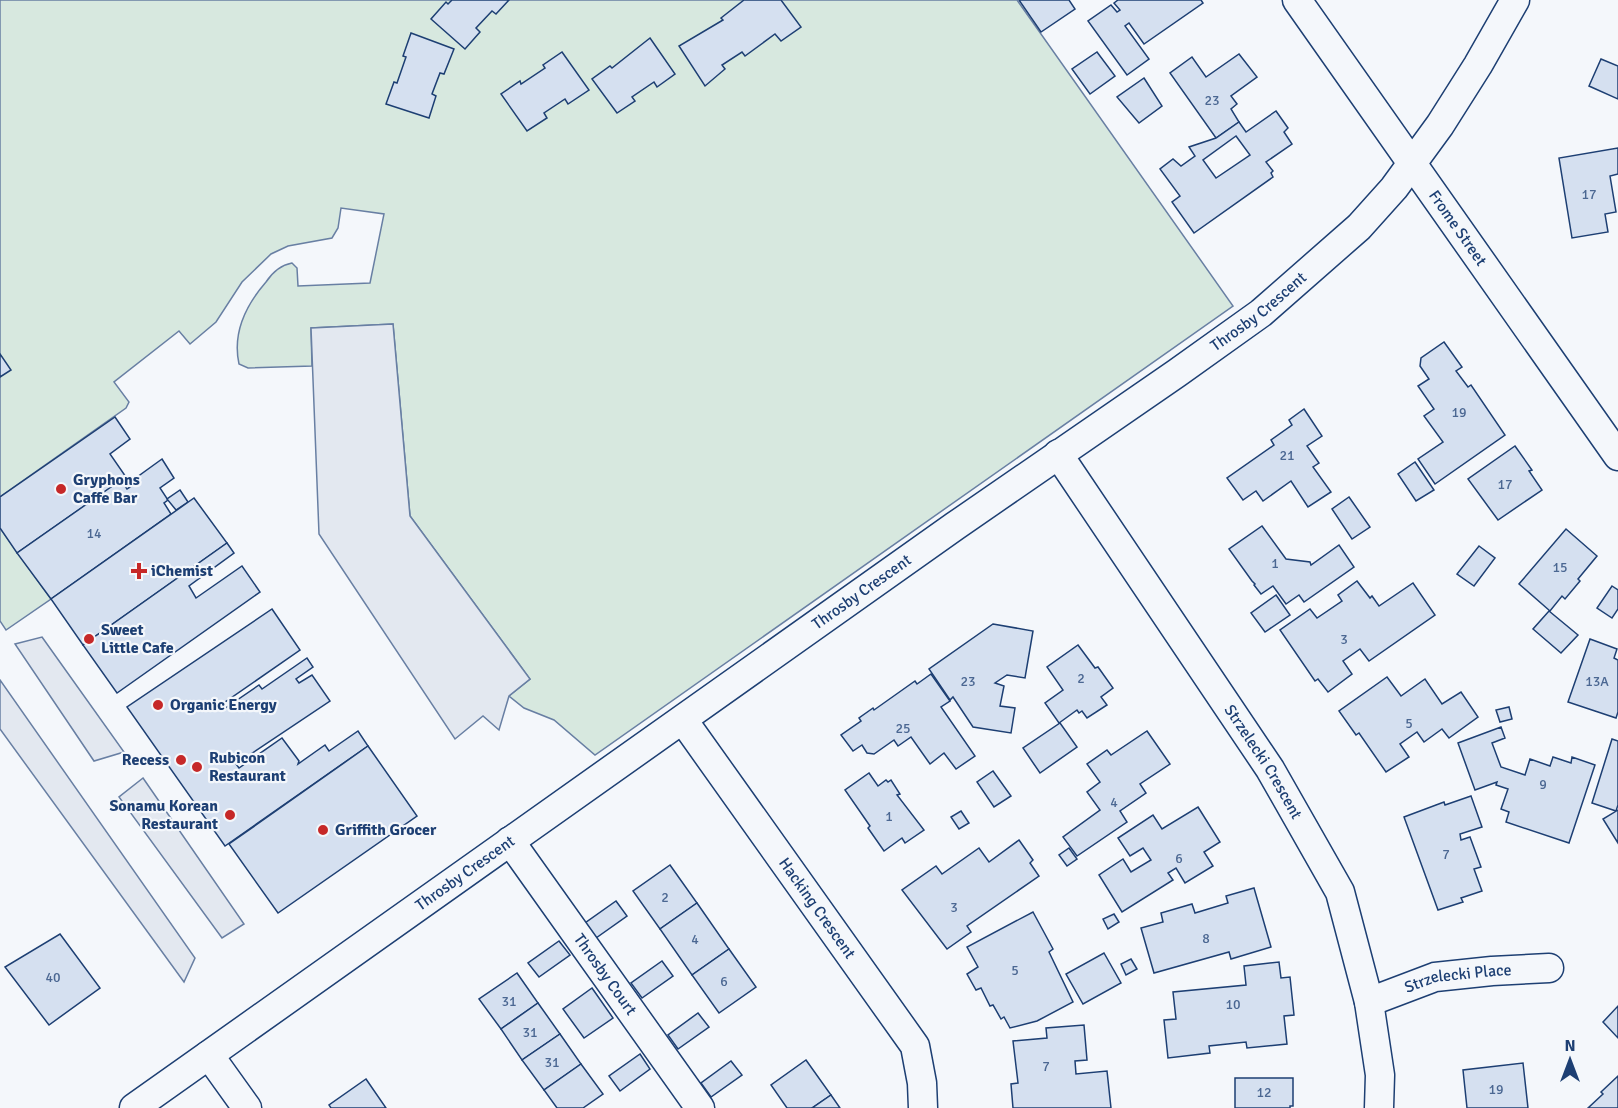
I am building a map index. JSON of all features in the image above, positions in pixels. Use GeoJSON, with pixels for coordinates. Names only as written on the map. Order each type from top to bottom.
{"type":"FeatureCollection","features":[{"type":"Feature","properties":{"kind":"street","name":"Frome Street"},"geometry":{"type":"LineString","coordinates":[[1297,0],[1618,456]]}},
{"type":"Feature","properties":{"kind":"street","name":"Throsby Crescent"},"geometry":{"type":"LineString","coordinates":[[134,1108],[1261,313],[1359,227],[1412,165],[1478,65],[1515,0]]}},
{"type":"Feature","properties":{"kind":"street","name":"Strzelecki Crescent"},"geometry":{"type":"LineString","coordinates":[[1058,454],[1264,759],[1340,892],[1369,1002],[1380,1075],[1379,1108]]}},
{"type":"Feature","properties":{"kind":"street","name":"Hacking Crescent"},"geometry":{"type":"LineString","coordinates":[[683,720],[915,1046],[922,1083],[923,1108]]}},
{"type":"Feature","properties":{"kind":"street","name":"Throsby Court"},"geometry":{"type":"LineString","coordinates":[[510,842],[700,1108]]}},
{"type":"Feature","properties":{"kind":"street","name":"Strzelecki Place"},"geometry":{"type":"LineString","coordinates":[[1369,1002],[1436,977],[1549,968]]}},
{"type":"Feature","properties":{"kind":"street"},"geometry":{"type":"LineString","coordinates":[[209,1055],[247,1108]]}},
{"type":"Feature","properties":{"kind":"shaded area"},"geometry":{"type":"Polygon","coordinates":[[[0,0],[1017,0],[1233,306],[595,755],[554,720],[524,708],[509,696],[530,679],[410,516],[393,324],[311,328],[312,366],[248,368],[239,364],[237,341],[242,320],[252,300],[271,276],[292,263],[297,268],[298,286],[370,283],[384,214],[341,208],[338,228],[332,238],[288,246],[271,254],[242,282],[216,322],[190,344],[179,331],[114,382],[129,402],[126,408],[0,497],[0,0]]]}},
{"type":"Feature","properties":{"kind":"shaded area"},"geometry":{"type":"Polygon","coordinates":[[[393,324],[410,516],[530,679],[509,696],[499,730],[483,716],[455,739],[319,534],[311,328],[393,324]]]}},
{"type":"Feature","properties":{"kind":"shaded area"},"geometry":{"type":"Polygon","coordinates":[[[0,528],[51,599],[6,630],[0,621],[0,528]]]}},
{"type":"Feature","properties":{"kind":"shaded area"},"geometry":{"type":"Polygon","coordinates":[[[42,637],[124,752],[94,761],[15,644],[42,637]]]}},
{"type":"Feature","properties":{"kind":"shaded area"},"geometry":{"type":"Polygon","coordinates":[[[0,680],[195,958],[184,982],[0,729],[0,680]]]}},
{"type":"Feature","properties":{"kind":"shaded area"},"geometry":{"type":"Polygon","coordinates":[[[143,778],[244,924],[222,938],[119,797],[143,778]]]}},
{"type":"Feature","properties":{"kind":"building"},"geometry":{"type":"Polygon","coordinates":[[[452,0],[509,0],[496,14],[492,11],[476,28],[480,32],[465,49],[431,19],[446,2],[448,4],[452,0]]]}},
{"type":"Feature","properties":{"kind":"building"},"geometry":{"type":"Polygon","coordinates":[[[744,0],[781,0],[801,27],[781,41],[775,34],[745,56],[742,52],[722,65],[725,69],[705,86],[679,46],[723,20],[721,18],[744,0]]]}},
{"type":"Feature","properties":{"kind":"building"},"geometry":{"type":"Polygon","coordinates":[[[1019,0],[1069,0],[1075,9],[1041,32],[1019,0]]]}},
{"type":"Feature","properties":{"kind":"building"},"geometry":{"type":"Polygon","coordinates":[[[1118,0],[1201,0],[1203,3],[1144,44],[1129,23],[1125,26],[1149,59],[1127,75],[1088,21],[1111,5],[1117,12],[1120,10],[1114,3],[1118,0]]]}},
{"type":"Feature","properties":{"kind":"building"},"geometry":{"type":"Polygon","coordinates":[[[411,33],[454,49],[444,74],[440,73],[432,94],[436,96],[429,118],[386,104],[394,82],[397,83],[411,33]]]}},
{"type":"Feature","properties":{"kind":"building"},"geometry":{"type":"Polygon","coordinates":[[[650,38],[675,74],[657,87],[654,82],[632,97],[635,101],[617,113],[592,79],[610,66],[612,68],[650,38]]]}},
{"type":"Feature","properties":{"kind":"building"},"geometry":{"type":"Polygon","coordinates":[[[562,52],[589,90],[568,104],[565,99],[544,113],[547,118],[527,131],[501,94],[545,68],[543,65],[562,52]]]}},
{"type":"Feature","properties":{"kind":"building"},"geometry":{"type":"Polygon","coordinates":[[[1097,52],[1115,76],[1090,94],[1072,69],[1097,52]]]}},
{"type":"Feature","properties":{"kind":"building"},"geometry":{"type":"Polygon","coordinates":[[[1239,54],[1257,77],[1231,96],[1237,104],[1231,109],[1239,122],[1216,138],[1170,73],[1192,57],[1206,77],[1239,54]]]}},
{"type":"Feature","properties":{"kind":"building"},"geometry":{"type":"Polygon","coordinates":[[[1601,59],[1618,66],[1618,99],[1589,86],[1601,59]]]}},
{"type":"Feature","properties":{"kind":"building"},"geometry":{"type":"Polygon","coordinates":[[[1144,78],[1162,106],[1139,123],[1117,97],[1144,78]]]}},
{"type":"Feature","properties":{"kind":"building"},"geometry":{"type":"Polygon","coordinates":[[[1276,111],[1288,128],[1284,132],[1292,144],[1266,162],[1273,171],[1271,173],[1273,177],[1194,233],[1172,202],[1180,196],[1160,169],[1173,159],[1181,166],[1195,156],[1189,147],[1216,138],[1239,122],[1246,132],[1276,111]],[[1236,136],[1203,160],[1216,178],[1250,155],[1236,136]]]}},
{"type":"Feature","properties":{"kind":"building"},"geometry":{"type":"Polygon","coordinates":[[[1618,148],[1618,174],[1610,176],[1616,212],[1605,214],[1608,232],[1572,238],[1559,158],[1618,148]]]}},
{"type":"Feature","properties":{"kind":"building"},"geometry":{"type":"Polygon","coordinates":[[[1444,342],[1462,367],[1456,371],[1468,387],[1471,385],[1505,435],[1435,484],[1418,459],[1443,442],[1424,416],[1434,409],[1418,386],[1429,379],[1420,366],[1421,358],[1444,342]]]}},
{"type":"Feature","properties":{"kind":"building"},"geometry":{"type":"Polygon","coordinates":[[[0,354],[11,370],[0,377],[0,354]]]}},
{"type":"Feature","properties":{"kind":"building"},"geometry":{"type":"Polygon","coordinates":[[[1304,409],[1322,436],[1307,446],[1319,463],[1313,467],[1331,492],[1308,507],[1291,481],[1263,501],[1256,491],[1243,500],[1227,478],[1274,445],[1271,440],[1292,425],[1289,420],[1304,409]]]}},
{"type":"Feature","properties":{"kind":"building","name":"Gryphons Caffe Bar"},"geometry":{"type":"Polygon","coordinates":[[[115,417],[130,439],[110,454],[126,477],[17,553],[0,528],[0,497],[115,417]]]}},
{"type":"Feature","properties":{"kind":"building"},"geometry":{"type":"Polygon","coordinates":[[[1515,446],[1532,470],[1529,471],[1542,490],[1498,520],[1468,479],[1515,446]]]}},
{"type":"Feature","properties":{"kind":"building"},"geometry":{"type":"Polygon","coordinates":[[[162,459],[174,478],[160,488],[168,500],[164,503],[171,514],[51,599],[17,553],[121,480],[127,489],[135,484],[133,480],[162,459]]]}},
{"type":"Feature","properties":{"kind":"building"},"geometry":{"type":"Polygon","coordinates":[[[1415,462],[1434,490],[1416,501],[1398,474],[1415,462]]]}},
{"type":"Feature","properties":{"kind":"building"},"geometry":{"type":"Polygon","coordinates":[[[180,490],[188,502],[176,510],[167,499],[180,490]]]}},
{"type":"Feature","properties":{"kind":"building"},"geometry":{"type":"Polygon","coordinates":[[[1349,497],[1370,527],[1352,539],[1332,509],[1349,497]]]}},
{"type":"Feature","properties":{"kind":"building","name":"iChemist"},"geometry":{"type":"Polygon","coordinates":[[[194,498],[227,543],[83,645],[51,599],[194,498]]]}},
{"type":"Feature","properties":{"kind":"building"},"geometry":{"type":"Polygon","coordinates":[[[1262,526],[1286,559],[1310,562],[1311,565],[1339,545],[1354,567],[1304,602],[1299,595],[1286,604],[1273,586],[1261,594],[1229,549],[1262,526]]]}},
{"type":"Feature","properties":{"kind":"building"},"geometry":{"type":"Polygon","coordinates":[[[1566,529],[1597,556],[1565,599],[1562,596],[1550,611],[1519,584],[1566,529]]]}},
{"type":"Feature","properties":{"kind":"building"},"geometry":{"type":"Polygon","coordinates":[[[227,543],[234,553],[189,586],[196,598],[242,566],[260,592],[117,693],[83,645],[227,543]]]}},
{"type":"Feature","properties":{"kind":"building"},"geometry":{"type":"Polygon","coordinates":[[[1479,546],[1495,558],[1474,586],[1457,574],[1479,546]]]}},
{"type":"Feature","properties":{"kind":"building"},"geometry":{"type":"Polygon","coordinates":[[[1357,581],[1379,606],[1413,583],[1435,615],[1369,661],[1360,649],[1343,661],[1352,674],[1328,692],[1318,679],[1315,681],[1280,630],[1310,609],[1317,618],[1342,601],[1338,595],[1357,581]]]}},
{"type":"Feature","properties":{"kind":"building"},"geometry":{"type":"Polygon","coordinates":[[[1612,586],[1618,590],[1618,609],[1612,618],[1597,608],[1612,586]]]}},
{"type":"Feature","properties":{"kind":"building"},"geometry":{"type":"Polygon","coordinates":[[[1276,595],[1290,615],[1265,632],[1251,613],[1276,595]]]}},
{"type":"Feature","properties":{"kind":"building"},"geometry":{"type":"Polygon","coordinates":[[[272,609],[300,650],[218,707],[221,711],[259,685],[262,689],[307,658],[313,667],[296,679],[299,683],[312,675],[330,701],[236,764],[239,768],[282,738],[299,761],[298,764],[325,745],[329,751],[358,731],[368,746],[225,846],[127,707],[272,609]]]}},
{"type":"Feature","properties":{"kind":"building"},"geometry":{"type":"Polygon","coordinates":[[[1549,611],[1578,635],[1561,653],[1533,629],[1549,611]]]}},
{"type":"Feature","properties":{"kind":"building"},"geometry":{"type":"Polygon","coordinates":[[[993,624],[1033,631],[1025,678],[1007,675],[995,683],[1004,686],[1000,706],[1015,708],[1011,733],[973,727],[953,697],[950,700],[929,669],[993,624]]]}},
{"type":"Feature","properties":{"kind":"building"},"geometry":{"type":"Polygon","coordinates":[[[1590,639],[1617,649],[1614,658],[1618,660],[1616,718],[1568,702],[1590,639]]]}},
{"type":"Feature","properties":{"kind":"building"},"geometry":{"type":"Polygon","coordinates":[[[1078,645],[1113,688],[1101,697],[1107,705],[1087,718],[1082,711],[1079,713],[1077,710],[1059,723],[1045,703],[1063,690],[1047,667],[1078,645]]]}},
{"type":"Feature","properties":{"kind":"building"},"geometry":{"type":"Polygon","coordinates":[[[931,674],[950,701],[941,707],[975,756],[956,769],[944,753],[930,764],[911,737],[898,746],[894,740],[874,754],[867,753],[862,745],[853,751],[841,735],[861,721],[859,718],[873,708],[874,710],[915,681],[917,684],[931,674]]]}},
{"type":"Feature","properties":{"kind":"building"},"geometry":{"type":"Polygon","coordinates":[[[1387,677],[1401,696],[1425,679],[1442,704],[1461,692],[1478,717],[1449,738],[1442,729],[1424,742],[1417,732],[1400,744],[1409,757],[1386,772],[1359,733],[1356,735],[1339,711],[1387,677]]]}},
{"type":"Feature","properties":{"kind":"building"},"geometry":{"type":"Polygon","coordinates":[[[1509,707],[1512,719],[1500,722],[1496,710],[1509,707]]]}},
{"type":"Feature","properties":{"kind":"building"},"geometry":{"type":"Polygon","coordinates":[[[1060,723],[1077,747],[1040,773],[1023,748],[1060,723]]]}},
{"type":"Feature","properties":{"kind":"building"},"geometry":{"type":"Polygon","coordinates":[[[1501,727],[1505,738],[1492,743],[1501,767],[1525,775],[1530,759],[1550,766],[1553,757],[1571,763],[1572,757],[1595,765],[1569,843],[1506,822],[1509,812],[1501,809],[1508,789],[1496,785],[1497,782],[1475,790],[1458,743],[1501,727]]]}},
{"type":"Feature","properties":{"kind":"building"},"geometry":{"type":"Polygon","coordinates":[[[1147,731],[1170,764],[1140,784],[1146,793],[1120,811],[1127,822],[1077,856],[1063,837],[1100,810],[1087,792],[1100,782],[1087,764],[1107,750],[1111,755],[1147,731]]]}},
{"type":"Feature","properties":{"kind":"building"},"geometry":{"type":"Polygon","coordinates":[[[1612,739],[1618,741],[1618,805],[1616,811],[1592,803],[1612,739]]]}},
{"type":"Feature","properties":{"kind":"building","name":"Griffith Grocer"},"geometry":{"type":"Polygon","coordinates":[[[368,746],[417,816],[278,913],[229,844],[368,746]]]}},
{"type":"Feature","properties":{"kind":"building"},"geometry":{"type":"Polygon","coordinates":[[[993,771],[1011,796],[994,807],[977,782],[993,771]]]}},
{"type":"Feature","properties":{"kind":"building"},"geometry":{"type":"Polygon","coordinates":[[[869,773],[878,786],[886,780],[888,782],[891,780],[900,794],[897,795],[924,830],[905,843],[902,838],[884,851],[845,790],[869,773]]]}},
{"type":"Feature","properties":{"kind":"building"},"geometry":{"type":"Polygon","coordinates":[[[1471,796],[1482,827],[1460,834],[1461,840],[1470,837],[1481,867],[1474,869],[1482,891],[1461,898],[1463,902],[1438,910],[1404,817],[1444,802],[1445,805],[1471,796]]]}},
{"type":"Feature","properties":{"kind":"building"},"geometry":{"type":"Polygon","coordinates":[[[1198,807],[1220,842],[1204,852],[1213,866],[1185,883],[1176,868],[1168,873],[1173,880],[1122,912],[1099,875],[1123,859],[1131,872],[1151,860],[1143,848],[1130,856],[1118,838],[1153,815],[1162,829],[1198,807]]]}},
{"type":"Feature","properties":{"kind":"building"},"geometry":{"type":"Polygon","coordinates":[[[1618,810],[1618,843],[1603,819],[1618,810]]]}},
{"type":"Feature","properties":{"kind":"building"},"geometry":{"type":"Polygon","coordinates":[[[961,811],[969,823],[959,829],[951,817],[961,811]]]}},
{"type":"Feature","properties":{"kind":"building"},"geometry":{"type":"Polygon","coordinates":[[[1019,840],[1033,860],[1030,863],[1039,876],[967,926],[971,932],[947,949],[902,890],[936,866],[942,874],[979,848],[989,862],[1019,840]]]}},
{"type":"Feature","properties":{"kind":"building"},"geometry":{"type":"Polygon","coordinates":[[[1069,848],[1077,859],[1067,866],[1059,855],[1069,848]]]}},
{"type":"Feature","properties":{"kind":"building"},"geometry":{"type":"Polygon","coordinates":[[[670,865],[697,903],[660,929],[633,891],[670,865]]]}},
{"type":"Feature","properties":{"kind":"building"},"geometry":{"type":"Polygon","coordinates":[[[1254,888],[1271,947],[1231,959],[1229,952],[1154,973],[1141,928],[1163,922],[1161,913],[1192,904],[1195,913],[1228,903],[1226,896],[1254,888]]]}},
{"type":"Feature","properties":{"kind":"building"},"geometry":{"type":"Polygon","coordinates":[[[616,901],[627,916],[596,938],[585,923],[616,901]]]}},
{"type":"Feature","properties":{"kind":"building"},"geometry":{"type":"Polygon","coordinates":[[[697,903],[729,949],[692,975],[660,929],[697,903]]]}},
{"type":"Feature","properties":{"kind":"building"},"geometry":{"type":"Polygon","coordinates":[[[1033,912],[1053,949],[1049,952],[1073,1002],[1037,1021],[1010,1028],[1004,1017],[1001,1019],[993,1005],[990,1006],[981,988],[976,990],[967,974],[978,967],[967,947],[1033,912]]]}},
{"type":"Feature","properties":{"kind":"building"},"geometry":{"type":"Polygon","coordinates":[[[1114,914],[1119,922],[1108,929],[1103,919],[1114,914]]]}},
{"type":"Feature","properties":{"kind":"building"},"geometry":{"type":"Polygon","coordinates":[[[60,934],[100,988],[49,1025],[5,967],[60,934]]]}},
{"type":"Feature","properties":{"kind":"building"},"geometry":{"type":"Polygon","coordinates":[[[559,941],[570,955],[539,977],[528,963],[559,941]]]}},
{"type":"Feature","properties":{"kind":"building"},"geometry":{"type":"Polygon","coordinates":[[[729,949],[756,987],[719,1013],[692,975],[729,949]]]}},
{"type":"Feature","properties":{"kind":"building"},"geometry":{"type":"Polygon","coordinates":[[[1104,953],[1121,983],[1083,1004],[1066,974],[1104,953]]]}},
{"type":"Feature","properties":{"kind":"building"},"geometry":{"type":"Polygon","coordinates":[[[1131,959],[1137,969],[1126,975],[1121,964],[1131,959]]]}},
{"type":"Feature","properties":{"kind":"building"},"geometry":{"type":"Polygon","coordinates":[[[662,961],[673,976],[642,998],[631,983],[662,961]]]}},
{"type":"Feature","properties":{"kind":"building"},"geometry":{"type":"Polygon","coordinates":[[[1279,962],[1281,978],[1290,977],[1294,1015],[1284,1016],[1287,1044],[1247,1048],[1246,1042],[1209,1046],[1210,1053],[1168,1058],[1164,1020],[1176,1019],[1173,992],[1246,985],[1244,966],[1279,962]]]}},
{"type":"Feature","properties":{"kind":"building"},"geometry":{"type":"Polygon","coordinates":[[[517,973],[538,1003],[501,1029],[479,999],[517,973]]]}},
{"type":"Feature","properties":{"kind":"building"},"geometry":{"type":"Polygon","coordinates":[[[592,988],[613,1018],[584,1038],[563,1009],[592,988]]]}},
{"type":"Feature","properties":{"kind":"building"},"geometry":{"type":"Polygon","coordinates":[[[538,1003],[560,1034],[522,1060],[501,1029],[538,1003]]]}},
{"type":"Feature","properties":{"kind":"building"},"geometry":{"type":"Polygon","coordinates":[[[1618,1006],[1618,1038],[1603,1022],[1618,1006]]]}},
{"type":"Feature","properties":{"kind":"building"},"geometry":{"type":"Polygon","coordinates":[[[698,1013],[709,1027],[678,1049],[668,1035],[698,1013]]]}},
{"type":"Feature","properties":{"kind":"building"},"geometry":{"type":"Polygon","coordinates":[[[1084,1025],[1087,1060],[1075,1061],[1076,1074],[1107,1071],[1111,1108],[1013,1108],[1011,1084],[1018,1083],[1013,1041],[1047,1038],[1046,1028],[1084,1025]]]}},
{"type":"Feature","properties":{"kind":"building"},"geometry":{"type":"Polygon","coordinates":[[[560,1034],[581,1064],[544,1090],[522,1060],[560,1034]]]}},
{"type":"Feature","properties":{"kind":"building"},"geometry":{"type":"Polygon","coordinates":[[[640,1054],[650,1069],[620,1091],[609,1076],[640,1054]]]}},
{"type":"Feature","properties":{"kind":"building"},"geometry":{"type":"Polygon","coordinates":[[[806,1060],[831,1095],[812,1108],[787,1108],[771,1085],[806,1060]]]}},
{"type":"Feature","properties":{"kind":"building"},"geometry":{"type":"Polygon","coordinates":[[[731,1061],[742,1075],[711,1097],[701,1083],[731,1061]]]}},
{"type":"Feature","properties":{"kind":"building"},"geometry":{"type":"Polygon","coordinates":[[[1523,1063],[1528,1108],[1467,1108],[1463,1070],[1523,1063]]]}},
{"type":"Feature","properties":{"kind":"building"},"geometry":{"type":"Polygon","coordinates":[[[581,1064],[603,1094],[583,1108],[557,1108],[544,1090],[581,1064]]]}},
{"type":"Feature","properties":{"kind":"building"},"geometry":{"type":"Polygon","coordinates":[[[1618,1076],[1618,1108],[1588,1108],[1603,1094],[1601,1092],[1618,1076]]]}},
{"type":"Feature","properties":{"kind":"building"},"geometry":{"type":"Polygon","coordinates":[[[1235,1078],[1293,1078],[1293,1106],[1290,1108],[1235,1108],[1235,1078]]]}},
{"type":"Feature","properties":{"kind":"building"},"geometry":{"type":"Polygon","coordinates":[[[366,1079],[386,1108],[331,1108],[329,1105],[366,1079]]]}},
{"type":"Feature","properties":{"kind":"building"},"geometry":{"type":"Polygon","coordinates":[[[831,1095],[840,1108],[812,1108],[831,1095]]]}},
{"type":"Feature","properties":{"kind":"place","name":"Gryphons Caffe Bar"},"geometry":{"type":"Point","coordinates":[61,489]}},
{"type":"Feature","properties":{"kind":"place","name":"iChemist"},"geometry":{"type":"Point","coordinates":[139,571]}},
{"type":"Feature","properties":{"kind":"place","name":"Sweet Little Cafe"},"geometry":{"type":"Point","coordinates":[89,639]}},
{"type":"Feature","properties":{"kind":"place","name":"Organic Energy"},"geometry":{"type":"Point","coordinates":[158,705]}},
{"type":"Feature","properties":{"kind":"place","name":"Recess"},"geometry":{"type":"Point","coordinates":[181,760]}},
{"type":"Feature","properties":{"kind":"place","name":"Rubicon Restaurant"},"geometry":{"type":"Point","coordinates":[197,767]}},
{"type":"Feature","properties":{"kind":"place","name":"Sonamu Korean Restaurant"},"geometry":{"type":"Point","coordinates":[230,815]}},
{"type":"Feature","properties":{"kind":"place","name":"Griffith Grocer"},"geometry":{"type":"Point","coordinates":[323,830]}}]}
